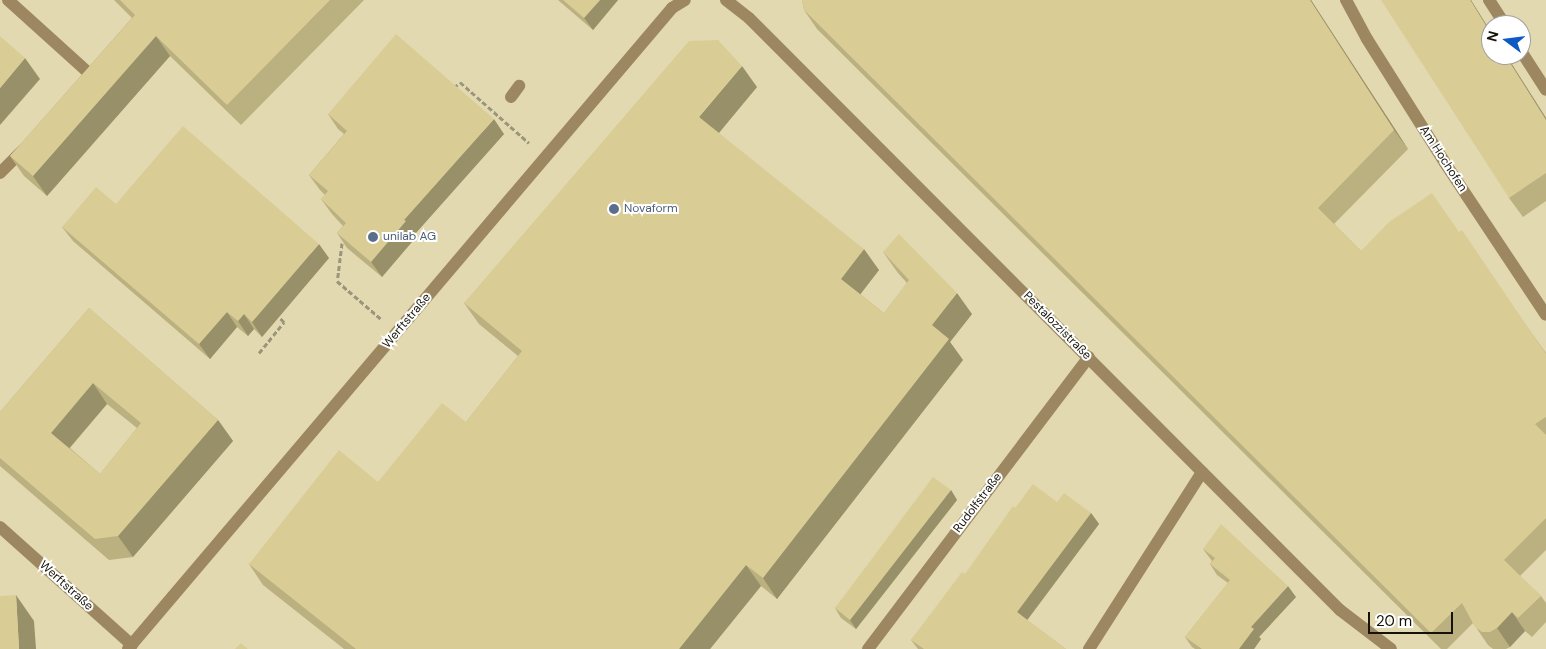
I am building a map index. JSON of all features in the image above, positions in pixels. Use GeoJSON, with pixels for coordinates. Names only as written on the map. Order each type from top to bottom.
{"type":"FeatureCollection","features":[{"type":"Feature","properties":{"kind":"street"},"geometry":{"type":"LineString","coordinates":[[8,0],[91,75],[87,85],[80,92]]}},
{"type":"Feature","properties":{"kind":"street","name":"Werftstraße"},"geometry":{"type":"LineString","coordinates":[[0,527],[130,647],[672,8],[685,0]]}},
{"type":"Feature","properties":{"kind":"street","name":"Pestalozzistraße"},"geometry":{"type":"LineString","coordinates":[[726,0],[756,25],[1340,610],[1391,649]]}},
{"type":"Feature","properties":{"kind":"street","name":"Am Hochofen"},"geometry":{"type":"LineString","coordinates":[[1346,0],[1367,39],[1440,155],[1546,316]]}},
{"type":"Feature","properties":{"kind":"street"},"geometry":{"type":"LineString","coordinates":[[1489,0],[1499,15]]}},
{"type":"Feature","properties":{"kind":"street"},"geometry":{"type":"LineString","coordinates":[[1530,65],[1546,90]]}},
{"type":"Feature","properties":{"kind":"street"},"geometry":{"type":"LineString","coordinates":[[511,97],[519,86]]}},
{"type":"Feature","properties":{"kind":"street"},"geometry":{"type":"LineString","coordinates":[[0,173],[33,140]]}},
{"type":"Feature","properties":{"kind":"street","name":"Rudolfstraße"},"geometry":{"type":"LineString","coordinates":[[868,649],[1089,357]]}},
{"type":"Feature","properties":{"kind":"street"},"geometry":{"type":"LineString","coordinates":[[1089,649],[1202,472]]}},
{"type":"Feature","properties":{"kind":"path"},"geometry":{"type":"LineString","coordinates":[[453,89],[460,82],[518,134]]}},
{"type":"Feature","properties":{"kind":"path"},"geometry":{"type":"LineString","coordinates":[[342,243],[337,281],[375,314]]}},
{"type":"Feature","properties":{"kind":"path"},"geometry":{"type":"LineString","coordinates":[[260,353],[284,322],[279,318]]}},
{"type":"Feature","properties":{"kind":"shaded area"},"geometry":{"type":"Polygon","coordinates":[[[0,0],[1546,0],[1546,649],[0,649],[0,0]]]}},
{"type":"Feature","properties":{"kind":"building"},"geometry":{"type":"Polygon","coordinates":[[[120,0],[330,0],[227,105],[156,36],[33,176],[10,156],[135,15],[120,0]]]}},
{"type":"Feature","properties":{"kind":"building"},"geometry":{"type":"Polygon","coordinates":[[[563,0],[600,0],[584,18],[563,0]]]}},
{"type":"Feature","properties":{"kind":"building"},"geometry":{"type":"Polygon","coordinates":[[[802,0],[1310,0],[1394,130],[1318,208],[1361,251],[1389,222],[1432,193],[1459,232],[1462,230],[1546,354],[1546,417],[1535,424],[1546,435],[1546,518],[1504,560],[1541,596],[1518,618],[1512,612],[1497,628],[1490,632],[1482,632],[1475,627],[1462,603],[1431,633],[804,10],[802,0]]]}},
{"type":"Feature","properties":{"kind":"building"},"geometry":{"type":"Polygon","coordinates":[[[1381,0],[1470,0],[1481,18],[1481,65],[1511,65],[1546,120],[1546,173],[1509,198],[1381,0]]]}},
{"type":"Feature","properties":{"kind":"building"},"geometry":{"type":"Polygon","coordinates":[[[396,34],[494,119],[404,220],[406,221],[371,262],[337,233],[346,223],[321,199],[328,191],[309,175],[347,131],[328,114],[396,34]]]}},
{"type":"Feature","properties":{"kind":"building"},"geometry":{"type":"Polygon","coordinates":[[[0,36],[25,58],[0,88],[0,36]]]}},
{"type":"Feature","properties":{"kind":"building"},"geometry":{"type":"Polygon","coordinates":[[[718,40],[742,66],[699,117],[864,249],[841,279],[884,313],[909,280],[883,252],[899,234],[957,293],[932,325],[949,339],[763,578],[746,565],[679,649],[356,649],[249,564],[339,450],[378,482],[442,403],[466,422],[522,351],[464,303],[689,41],[718,40]]]}},
{"type":"Feature","properties":{"kind":"building"},"geometry":{"type":"Polygon","coordinates":[[[183,126],[319,244],[252,322],[244,314],[238,321],[227,312],[199,344],[62,227],[96,187],[116,204],[183,126]]]}},
{"type":"Feature","properties":{"kind":"building"},"geometry":{"type":"Polygon","coordinates":[[[89,308],[218,420],[118,536],[95,539],[0,458],[0,412],[89,308]],[[93,383],[51,433],[100,474],[141,423],[93,383]]]}},
{"type":"Feature","properties":{"kind":"building"},"geometry":{"type":"Polygon","coordinates":[[[933,477],[951,490],[850,620],[835,608],[933,477]]]}},
{"type":"Feature","properties":{"kind":"building"},"geometry":{"type":"Polygon","coordinates":[[[1033,484],[1057,502],[1064,493],[1091,513],[1017,612],[1066,649],[924,649],[911,640],[962,572],[965,574],[1013,506],[1015,508],[1033,484]]]}},
{"type":"Feature","properties":{"kind":"building"},"geometry":{"type":"Polygon","coordinates":[[[1221,524],[1288,586],[1251,627],[1254,629],[1239,649],[1202,649],[1185,637],[1230,580],[1210,564],[1215,558],[1203,549],[1221,524]]]}},
{"type":"Feature","properties":{"kind":"building"},"geometry":{"type":"Polygon","coordinates":[[[16,595],[19,649],[0,649],[0,596],[16,595]]]}},
{"type":"Feature","properties":{"kind":"building"},"geometry":{"type":"Polygon","coordinates":[[[241,643],[248,649],[235,649],[241,643]]]}},
{"type":"Feature","properties":{"kind":"place","name":"Novaform"},"geometry":{"type":"Point","coordinates":[614,209]}},
{"type":"Feature","properties":{"kind":"place","name":"unilab AG"},"geometry":{"type":"Point","coordinates":[373,237]}}]}
